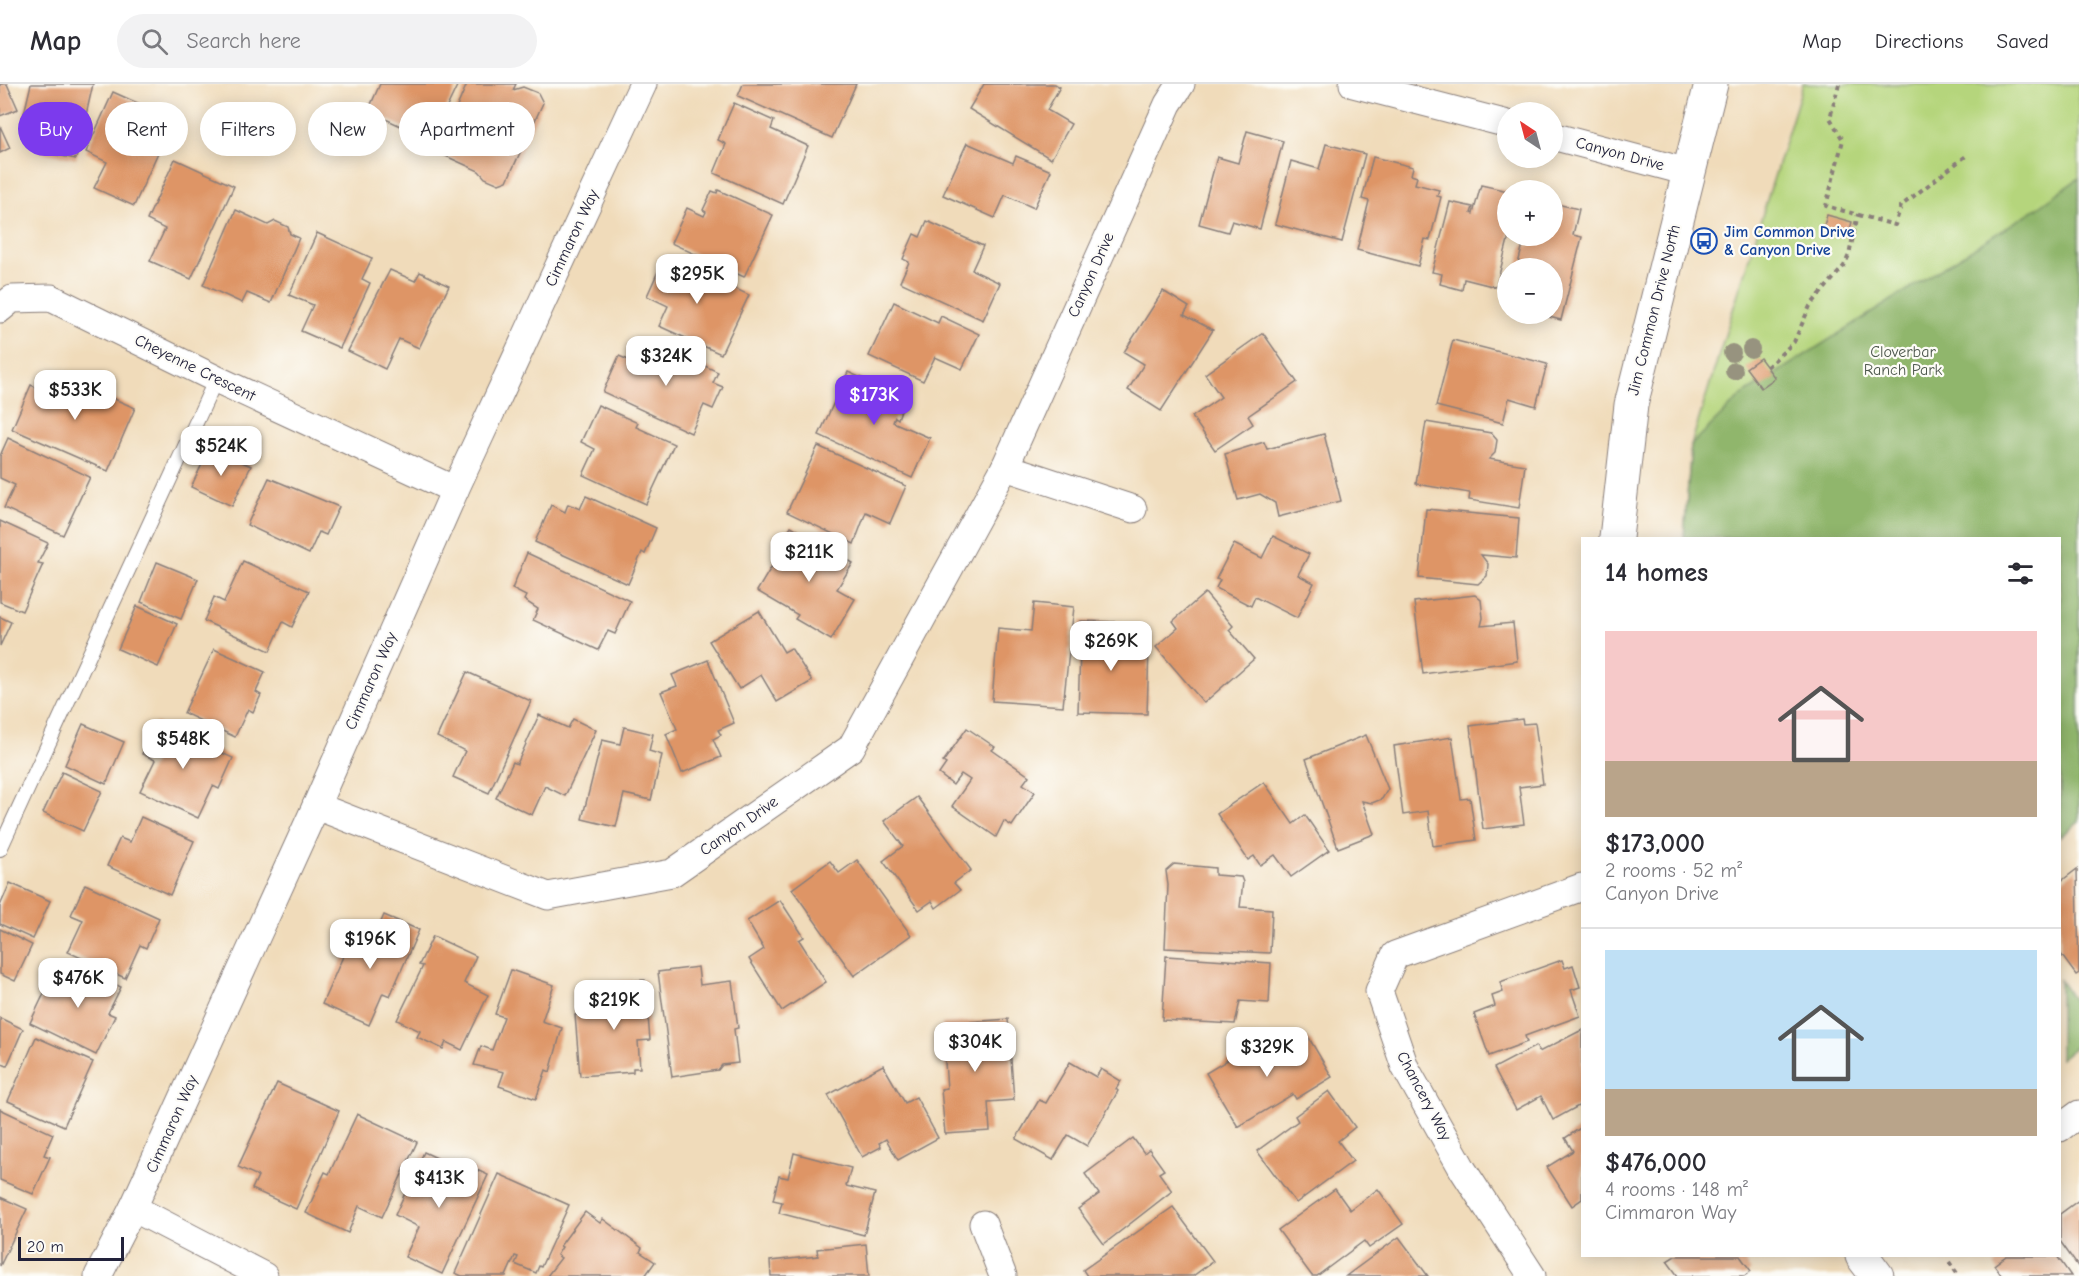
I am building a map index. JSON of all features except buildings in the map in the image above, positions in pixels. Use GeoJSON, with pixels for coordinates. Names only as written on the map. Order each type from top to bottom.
{"type":"FeatureCollection","features":[{"type":"Feature","properties":{"kind":"street","name":"Cimmaron Way"},"geometry":{"type":"LineString","coordinates":[[98,1276],[134,1208],[316,806],[455,490],[643,84]]}},
{"type":"Feature","properties":{"kind":"street","name":"Canyon Drive"},"geometry":{"type":"LineString","coordinates":[[316,806],[548,896],[672,873],[851,748],[1005,467],[1168,104],[1181,84]]}},
{"type":"Feature","properties":{"kind":"street"},"geometry":{"type":"LineString","coordinates":[[1353,84],[1497,121]]}},
{"type":"Feature","properties":{"kind":"street","name":"Jim Common Drive North"},"geometry":{"type":"LineString","coordinates":[[1616,537],[1630,405],[1711,84]]}},
{"type":"Feature","properties":{"kind":"street","name":"Canyon Drive"},"geometry":{"type":"LineString","coordinates":[[1563,139],[1688,172]]}},
{"type":"Feature","properties":{"kind":"street","name":"Cheyenne Crescent"},"geometry":{"type":"LineString","coordinates":[[0,309],[12,299],[51,298],[216,379],[455,490]]}},
{"type":"Feature","properties":{"kind":"street"},"geometry":{"type":"LineString","coordinates":[[1005,467],[1133,509]]}},
{"type":"Feature","properties":{"kind":"street","name":"Chancery Way"},"geometry":{"type":"LineString","coordinates":[[1532,1276],[1463,1170],[1405,1067],[1379,991],[1395,956],[1581,887]]}},
{"type":"Feature","properties":{"kind":"street"},"geometry":{"type":"LineString","coordinates":[[2061,1127],[2079,1114]]}},
{"type":"Feature","properties":{"kind":"street"},"geometry":{"type":"LineString","coordinates":[[134,1208],[264,1276]]}},
{"type":"Feature","properties":{"kind":"street"},"geometry":{"type":"LineString","coordinates":[[983,1224],[1003,1276]]}},
{"type":"Feature","properties":{"kind":"lane"},"geometry":{"type":"LineString","coordinates":[[0,849],[216,379]]}},
{"type":"Feature","properties":{"kind":"path"},"geometry":{"type":"LineString","coordinates":[[1839,84],[1830,118],[1843,140],[1826,206],[1895,225],[1901,206],[1966,156]]}},
{"type":"Feature","properties":{"kind":"path"},"geometry":{"type":"LineString","coordinates":[[1767,367],[1794,342],[1810,306],[1844,266],[1849,255],[1858,214]]}},
{"type":"Feature","properties":{"kind":"path"},"geometry":{"type":"LineString","coordinates":[[1949,1262],[1959,1276]]}},
{"type":"Feature","properties":{"kind":"green space","name":"Cloverbar Ranch Park"},"geometry":{"type":"Polygon","coordinates":[[[1803,84],[2079,84],[2079,822],[2061,836],[2061,537],[1684,537],[1691,445],[1803,84]]]}},
{"type":"Feature","properties":{"kind":"green space"},"geometry":{"type":"Polygon","coordinates":[[[2079,178],[2079,822],[2061,836],[2061,537],[1684,537],[1691,445],[1742,395],[2037,208],[2079,178]]]}},
{"type":"Feature","properties":{"kind":"green space"},"geometry":{"type":"Polygon","coordinates":[[[2061,981],[2079,1007],[2079,1044],[2061,1058],[2061,981]]]}},
{"type":"Feature","properties":{"kind":"place","name":"Jim Common Drive & Canyon Drive"},"geometry":{"type":"Point","coordinates":[1704,241]}}]}
